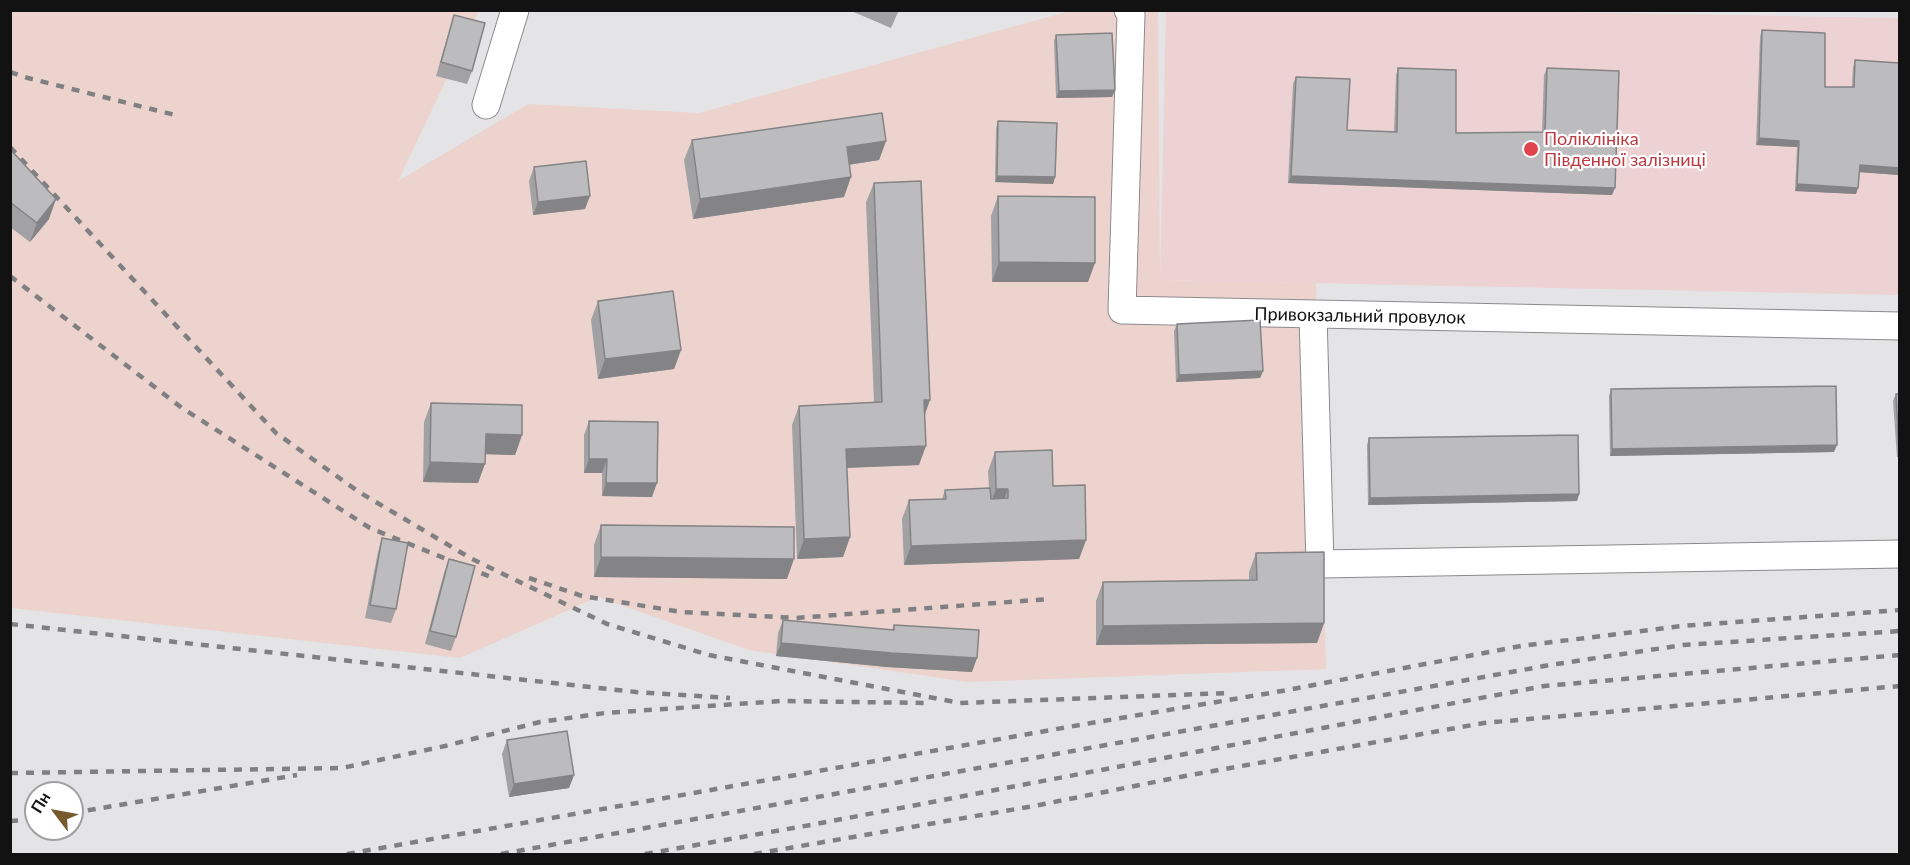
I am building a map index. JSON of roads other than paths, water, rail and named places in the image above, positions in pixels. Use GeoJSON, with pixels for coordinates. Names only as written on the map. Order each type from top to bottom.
{"type":"FeatureCollection","features":[{"type":"Feature","properties":{"kind":"street"},"geometry":{"type":"LineString","coordinates":[[486,105],[515,10]]}},
{"type":"Feature","properties":{"kind":"street","name":"Привокзальний провулок"},"geometry":{"type":"LineString","coordinates":[[1128,10],[1131,14],[1122,310],[1899,326]]}},
{"type":"Feature","properties":{"kind":"street"},"geometry":{"type":"LineString","coordinates":[[1313,315],[1320,564],[1899,554]]}},
{"type":"Feature","properties":{"kind":"railway"},"geometry":{"type":"LineString","coordinates":[[10,72],[179,116]]}},
{"type":"Feature","properties":{"kind":"railway"},"geometry":{"type":"LineString","coordinates":[[10,147],[276,433],[359,492],[472,559],[607,624],[709,655],[960,703],[1229,693]]}},
{"type":"Feature","properties":{"kind":"railway"},"geometry":{"type":"LineString","coordinates":[[10,276],[182,408],[370,528],[491,577]]}},
{"type":"Feature","properties":{"kind":"railway"},"geometry":{"type":"LineString","coordinates":[[529,578],[582,596],[682,612],[796,618],[1049,599]]}},
{"type":"Feature","properties":{"kind":"railway"},"geometry":{"type":"LineString","coordinates":[[347,854],[1282,691],[1521,646],[1682,626],[1900,610]]}},
{"type":"Feature","properties":{"kind":"railway"},"geometry":{"type":"LineString","coordinates":[[10,624],[636,692],[730,698]]}},
{"type":"Feature","properties":{"kind":"railway"},"geometry":{"type":"LineString","coordinates":[[501,854],[1550,665],[1683,645],[1900,631]]}},
{"type":"Feature","properties":{"kind":"railway"},"geometry":{"type":"LineString","coordinates":[[645,854],[816,824],[1544,686],[1900,655]]}},
{"type":"Feature","properties":{"kind":"railway"},"geometry":{"type":"LineString","coordinates":[[754,854],[1034,806],[1185,776],[1484,723],[1900,686]]}},
{"type":"Feature","properties":{"kind":"railway"},"geometry":{"type":"LineString","coordinates":[[10,773],[342,768],[445,746],[540,722],[605,713],[781,701],[928,703]]}},
{"type":"Feature","properties":{"kind":"railway"},"geometry":{"type":"LineString","coordinates":[[84,811],[297,775]]}},
{"type":"Feature","properties":{"kind":"railway"},"geometry":{"type":"LineString","coordinates":[[10,821],[24,820]]}},
{"type":"Feature","properties":{"kind":"place","name":"Поліклініка Південної залізниці"},"geometry":{"type":"Point","coordinates":[1531,149]}}]}
